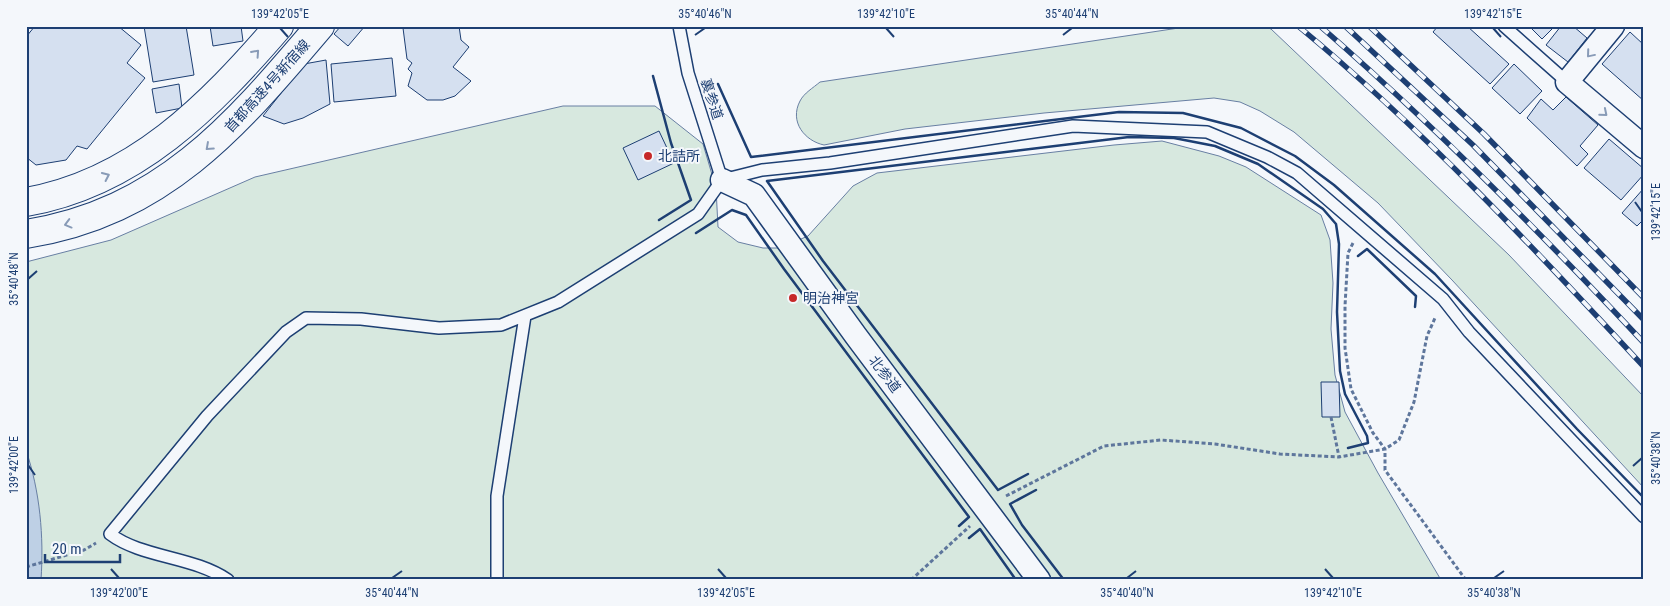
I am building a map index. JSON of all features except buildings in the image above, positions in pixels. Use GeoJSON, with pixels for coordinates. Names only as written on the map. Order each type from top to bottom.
{"type":"FeatureCollection","features":[{"type":"Feature","properties":{"kind":"highway"},"geometry":{"type":"LineString","coordinates":[[26,202],[82,186],[128,165],[149,152],[192,119],[232,79],[280,26]]}},
{"type":"Feature","properties":{"kind":"highway","name":"首都高速4号新宿線"},"geometry":{"type":"LineString","coordinates":[[26,234],[73,223],[100,213],[153,188],[202,153],[256,101],[320,26]]}},
{"type":"Feature","properties":{"kind":"street"},"geometry":{"type":"LineString","coordinates":[[1613,26],[1567,82],[1644,147]]}},
{"type":"Feature","properties":{"kind":"street","name":"北参道"},"geometry":{"type":"LineString","coordinates":[[722,180],[754,194],[856,336],[1039,580]]}},
{"type":"Feature","properties":{"kind":"lane","name":"裏参道"},"geometry":{"type":"LineString","coordinates":[[679,26],[688,73],[722,180]]}},
{"type":"Feature","properties":{"kind":"lane"},"geometry":{"type":"LineString","coordinates":[[1504,26],[1567,82]]}},
{"type":"Feature","properties":{"kind":"lane"},"geometry":{"type":"LineString","coordinates":[[228,580],[220,574],[171,556],[121,542],[110,534],[207,416],[286,332],[306,318],[360,319],[439,328],[501,324],[558,302],[698,214],[722,180],[762,170],[830,164],[1073,126],[1207,132],[1267,157],[1297,173],[1443,299],[1469,332],[1644,517]]}},
{"type":"Feature","properties":{"kind":"lane"},"geometry":{"type":"LineString","coordinates":[[497,580],[497,496],[525,316]]}},
{"type":"Feature","properties":{"kind":"path"},"geometry":{"type":"LineString","coordinates":[[1360,226],[1348,253],[1345,306],[1345,348],[1351,389],[1373,433],[1385,449],[1385,470],[1466,580]]}},
{"type":"Feature","properties":{"kind":"path"},"geometry":{"type":"LineString","coordinates":[[911,580],[1004,497],[1104,446],[1161,440],[1215,444],[1280,454],[1339,458],[1385,449],[1399,440],[1414,402],[1427,336],[1443,299]]}},
{"type":"Feature","properties":{"kind":"path"},"geometry":{"type":"LineString","coordinates":[[1332,417],[1339,458]]}},
{"type":"Feature","properties":{"kind":"path"},"geometry":{"type":"LineString","coordinates":[[26,567],[84,550],[110,534]]}},
{"type":"Feature","properties":{"kind":"shaded area"},"geometry":{"type":"Polygon","coordinates":[[[1192,26],[1262,26],[1271,29],[1509,255],[1644,397],[1644,488],[1452,280],[1378,203],[1294,132],[1260,111],[1240,102],[1214,98],[1044,113],[905,129],[824,145],[805,135],[796,116],[802,98],[820,82],[1192,26]]]}},
{"type":"Feature","properties":{"kind":"shaded area","name":"明治神宮"},"geometry":{"type":"Polygon","coordinates":[[[563,106],[655,106],[703,144],[716,188],[718,227],[738,242],[763,248],[780,248],[808,236],[853,186],[877,173],[1162,141],[1219,156],[1246,167],[1321,215],[1330,240],[1333,283],[1331,329],[1335,375],[1345,412],[1378,473],[1441,580],[26,580],[26,262],[111,240],[255,177],[563,106]]]}},
{"type":"Feature","properties":{"kind":"water"},"geometry":{"type":"Polygon","coordinates":[[[26,450],[35,482],[40,514],[41,580],[26,580],[26,450]]]}},
{"type":"Feature","properties":{"kind":"railway"},"geometry":{"type":"LineString","coordinates":[[1298,26],[1389,106],[1477,191],[1644,367]]}},
{"type":"Feature","properties":{"kind":"railway"},"geometry":{"type":"LineString","coordinates":[[1320,26],[1486,180],[1644,343]]}},
{"type":"Feature","properties":{"kind":"railway"},"geometry":{"type":"LineString","coordinates":[[1345,26],[1473,145],[1644,320]]}},
{"type":"Feature","properties":{"kind":"railway"},"geometry":{"type":"LineString","coordinates":[[1369,26],[1484,134],[1644,298]]}},
{"type":"Feature","properties":{"kind":"wall"},"geometry":{"type":"LineString","coordinates":[[653,76],[671,143],[691,200],[659,220]]}},
{"type":"Feature","properties":{"kind":"wall"},"geometry":{"type":"LineString","coordinates":[[718,84],[751,157],[1119,112],[1183,113],[1241,128],[1295,156],[1334,185],[1435,274],[1577,429],[1644,498]]}},
{"type":"Feature","properties":{"kind":"wall"},"geometry":{"type":"LineString","coordinates":[[1028,474],[998,490],[823,261],[767,181],[1129,137],[1174,138],[1215,146],[1258,164],[1323,209],[1336,224],[1339,244],[1337,312],[1340,371],[1345,394],[1367,436],[1368,443],[1348,448]]}},
{"type":"Feature","properties":{"kind":"wall"},"geometry":{"type":"LineString","coordinates":[[696,233],[732,210],[746,215],[784,269],[969,517],[959,526]]}},
{"type":"Feature","properties":{"kind":"wall"},"geometry":{"type":"LineString","coordinates":[[1358,256],[1367,249],[1416,296],[1415,307]]}},
{"type":"Feature","properties":{"kind":"wall"},"geometry":{"type":"LineString","coordinates":[[1036,490],[1010,504],[1022,525],[1064,580]]}},
{"type":"Feature","properties":{"kind":"wall"},"geometry":{"type":"LineString","coordinates":[[969,538],[980,529],[1016,580]]}},
{"type":"Feature","properties":{"kind":"place","name":"北詰所"},"geometry":{"type":"Point","coordinates":[648,156]}},
{"type":"Feature","properties":{"kind":"place","name":"明治神宮"},"geometry":{"type":"Point","coordinates":[793,298]}}]}
